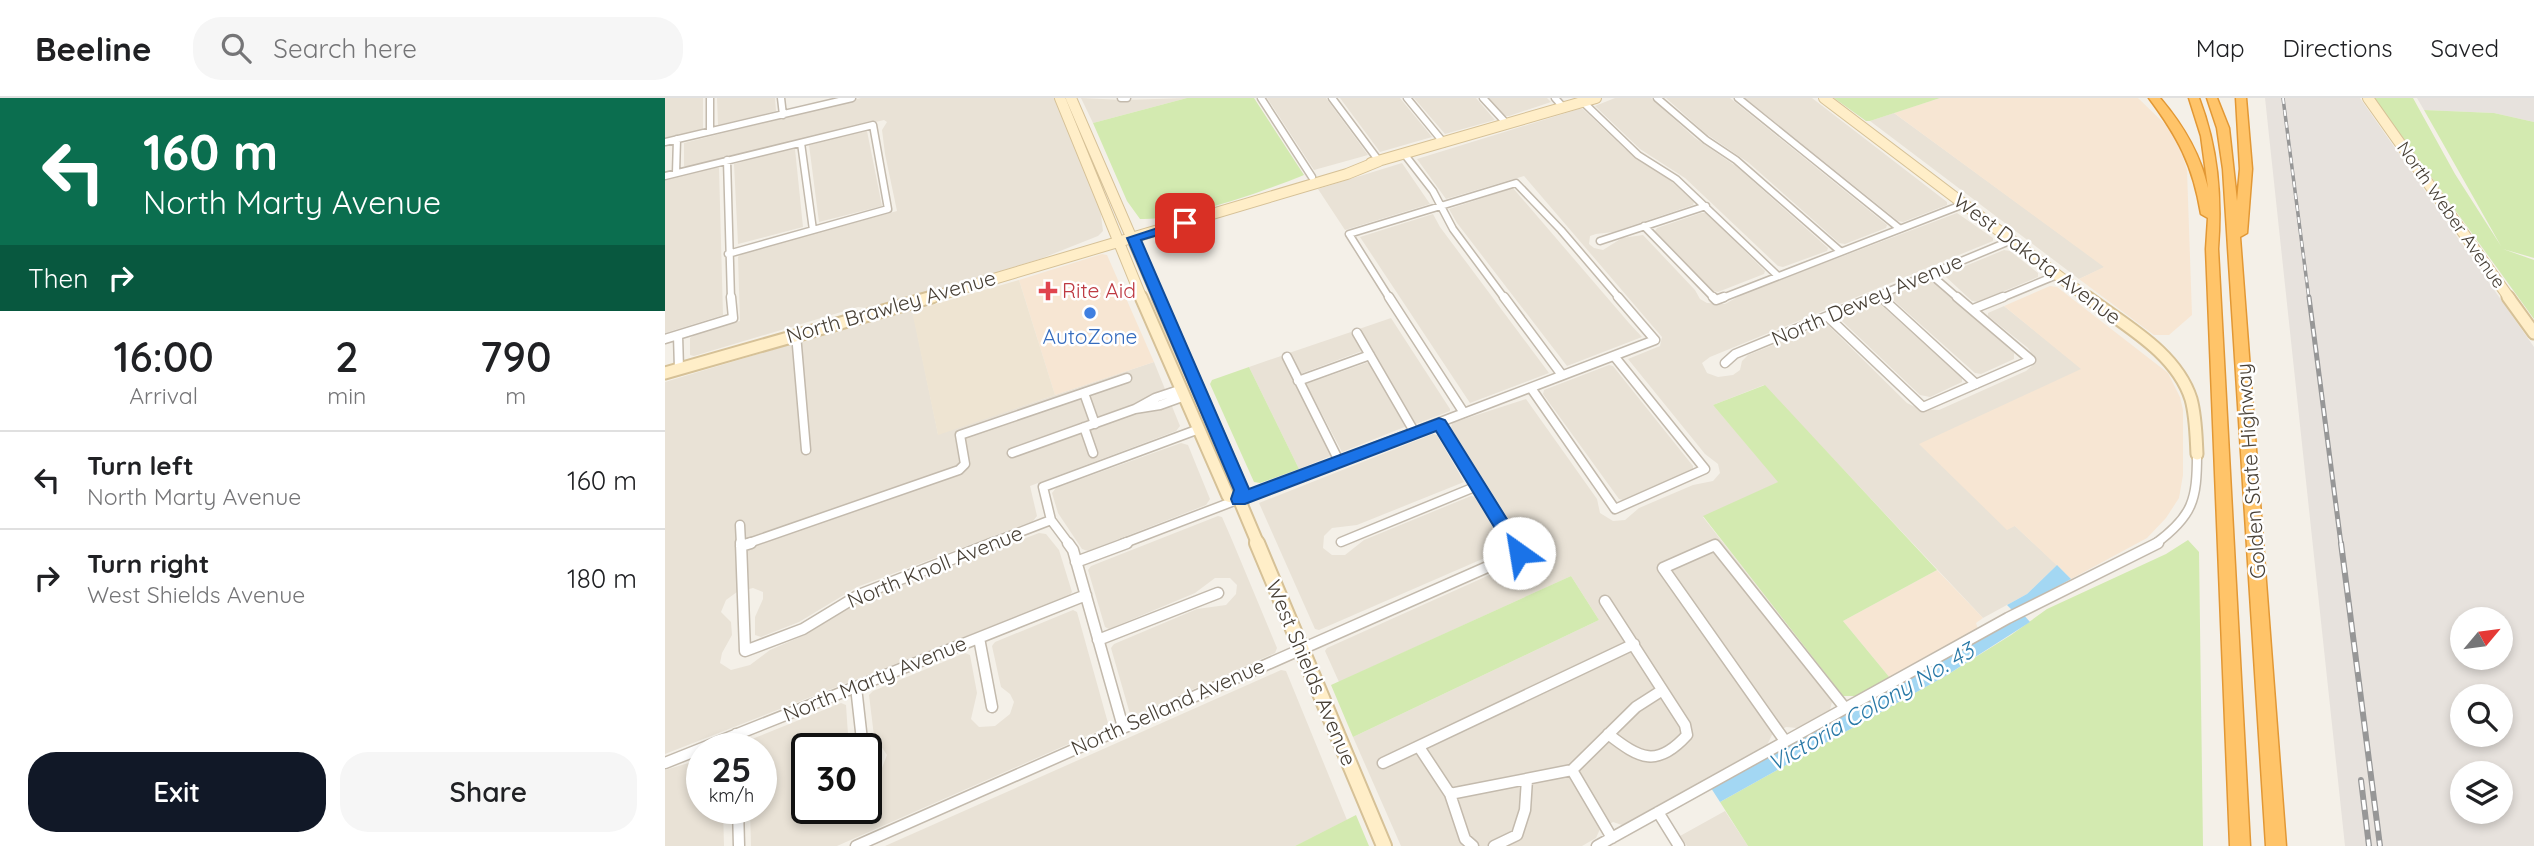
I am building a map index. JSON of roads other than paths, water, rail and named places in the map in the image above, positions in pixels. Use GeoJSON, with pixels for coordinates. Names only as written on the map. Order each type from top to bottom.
{"type":"FeatureCollection","features":[{"type":"Feature","properties":{"kind":"highway"},"geometry":{"type":"LineString","coordinates":[[2154,98],[2185,139],[2198,165],[2212,249]]}},
{"type":"Feature","properties":{"kind":"highway","name":"Golden State Highway"},"geometry":{"type":"LineString","coordinates":[[2194,98],[2212,150],[2216,203],[2212,249],[2240,846]]}},
{"type":"Feature","properties":{"kind":"highway","name":"Golden State Highway"},"geometry":{"type":"LineString","coordinates":[[2211,98],[2227,149],[2276,846]]}},
{"type":"Feature","properties":{"kind":"highway"},"geometry":{"type":"LineString","coordinates":[[2235,263],[2246,169],[2241,98]]}},
{"type":"Feature","properties":{"kind":"street"},"geometry":{"type":"LineString","coordinates":[[709,131],[710,98]]}},
{"type":"Feature","properties":{"kind":"street"},"geometry":{"type":"LineString","coordinates":[[781,98],[783,115]]}},
{"type":"Feature","properties":{"kind":"street"},"geometry":{"type":"LineString","coordinates":[[665,142],[852,98]]}},
{"type":"Feature","properties":{"kind":"street","name":"West Shields Avenue"},"geometry":{"type":"LineString","coordinates":[[1060,98],[1117,240],[1228,496],[1239,499]]}},
{"type":"Feature","properties":{"kind":"street","name":"West Shields Avenue"},"geometry":{"type":"LineString","coordinates":[[1071,98],[1242,490],[1239,499],[1384,846]]}},
{"type":"Feature","properties":{"kind":"street"},"geometry":{"type":"LineString","coordinates":[[1261,98],[1312,177]]}},
{"type":"Feature","properties":{"kind":"street"},"geometry":{"type":"LineString","coordinates":[[1332,98],[1379,161]]}},
{"type":"Feature","properties":{"kind":"street"},"geometry":{"type":"LineString","coordinates":[[1407,98],[1444,143]]}},
{"type":"Feature","properties":{"kind":"street"},"geometry":{"type":"LineString","coordinates":[[1483,98],[1507,124]]}},
{"type":"Feature","properties":{"kind":"street"},"geometry":{"type":"LineString","coordinates":[[1555,98],[1564,108]]}},
{"type":"Feature","properties":{"kind":"street","name":"North Brawley Avenue"},"geometry":{"type":"LineString","coordinates":[[665,373],[956,290],[1312,177],[1405,155],[1596,98]]}},
{"type":"Feature","properties":{"kind":"street"},"geometry":{"type":"LineString","coordinates":[[1657,98],[1706,140],[1736,160],[1840,251]]}},
{"type":"Feature","properties":{"kind":"street"},"geometry":{"type":"LineString","coordinates":[[1738,98],[1899,228]]}},
{"type":"Feature","properties":{"kind":"street","name":"West Dakota Avenue"},"geometry":{"type":"LineString","coordinates":[[1824,98],[2161,353],[2181,376],[2192,396],[2196,413],[2197,454]]}},
{"type":"Feature","properties":{"kind":"street","name":"North Weber Avenue"},"geometry":{"type":"LineString","coordinates":[[2368,98],[2534,333]]}},
{"type":"Feature","properties":{"kind":"street"},"geometry":{"type":"LineString","coordinates":[[1583,102],[1639,155],[1676,179],[1778,276]]}},
{"type":"Feature","properties":{"kind":"street"},"geometry":{"type":"LineString","coordinates":[[665,176],[873,125],[888,209],[728,254]]}},
{"type":"Feature","properties":{"kind":"street"},"geometry":{"type":"LineString","coordinates":[[676,173],[677,139]]}},
{"type":"Feature","properties":{"kind":"street"},"geometry":{"type":"LineString","coordinates":[[801,143],[813,230]]}},
{"type":"Feature","properties":{"kind":"street"},"geometry":{"type":"LineString","coordinates":[[1405,155],[1433,191],[1453,229],[1562,375]]}},
{"type":"Feature","properties":{"kind":"street"},"geometry":{"type":"LineString","coordinates":[[665,339],[733,318],[728,254],[727,160]]}},
{"type":"Feature","properties":{"kind":"street","name":"North Brawley Avenue"},"geometry":{"type":"LineString","coordinates":[[1132,235],[1239,207],[1347,174],[1379,161]]}},
{"type":"Feature","properties":{"kind":"street"},"geometry":{"type":"LineString","coordinates":[[1076,562],[1439,424],[1655,340],[1561,230],[1516,183],[1349,234],[1464,414]]}},
{"type":"Feature","properties":{"kind":"street"},"geometry":{"type":"LineString","coordinates":[[1239,207],[1246,201],[1290,184]]}},
{"type":"Feature","properties":{"kind":"street"},"geometry":{"type":"LineString","coordinates":[[1644,226],[1716,300],[1964,204]]}},
{"type":"Feature","properties":{"kind":"street"},"geometry":{"type":"LineString","coordinates":[[1600,241],[1706,206]]}},
{"type":"Feature","properties":{"kind":"street","name":"North Dewey Avenue"},"geometry":{"type":"LineString","coordinates":[[1725,363],[1735,354],[2011,240]]}},
{"type":"Feature","properties":{"kind":"street"},"geometry":{"type":"LineString","coordinates":[[1828,317],[1923,407],[2031,360],[1929,273]]}},
{"type":"Feature","properties":{"kind":"street"},"geometry":{"type":"LineString","coordinates":[[1973,309],[2057,275]]}},
{"type":"Feature","properties":{"kind":"street"},"geometry":{"type":"LineString","coordinates":[[1879,296],[1976,384]]}},
{"type":"Feature","properties":{"kind":"street"},"geometry":{"type":"LineString","coordinates":[[1148,311],[1158,312],[1165,328],[1173,331]]}},
{"type":"Feature","properties":{"kind":"street"},"geometry":{"type":"LineString","coordinates":[[1357,333],[1415,433]]}},
{"type":"Feature","properties":{"kind":"street"},"geometry":{"type":"LineString","coordinates":[[796,334],[806,450]]}},
{"type":"Feature","properties":{"kind":"street"},"geometry":{"type":"LineString","coordinates":[[678,335],[680,369]]}},
{"type":"Feature","properties":{"kind":"street"},"geometry":{"type":"LineString","coordinates":[[1163,344],[1171,347],[1184,376],[1193,380]]}},
{"type":"Feature","properties":{"kind":"street"},"geometry":{"type":"LineString","coordinates":[[1298,381],[1370,355]]}},
{"type":"Feature","properties":{"kind":"street"},"geometry":{"type":"LineString","coordinates":[[1531,388],[1615,509],[1705,470],[1614,356]]}},
{"type":"Feature","properties":{"kind":"street"},"geometry":{"type":"LineString","coordinates":[[1287,357],[1339,461]]}},
{"type":"Feature","properties":{"kind":"street"},"geometry":{"type":"LineString","coordinates":[[740,525],[741,546],[959,470],[965,464],[960,435],[1126,379]]}},
{"type":"Feature","properties":{"kind":"street"},"geometry":{"type":"LineString","coordinates":[[1084,393],[1095,424]]}},
{"type":"Feature","properties":{"kind":"street"},"geometry":{"type":"LineString","coordinates":[[1011,453],[1135,410],[1156,398],[1184,393]]}},
{"type":"Feature","properties":{"kind":"street"},"geometry":{"type":"LineString","coordinates":[[1341,542],[1477,486],[1439,424]]}},
{"type":"Feature","properties":{"kind":"street"},"geometry":{"type":"LineString","coordinates":[[1084,427],[1093,453]]}},
{"type":"Feature","properties":{"kind":"street"},"geometry":{"type":"LineString","coordinates":[[1123,727],[1076,562],[1069,543],[1051,520],[1043,487],[1199,429]]}},
{"type":"Feature","properties":{"kind":"street"},"geometry":{"type":"LineString","coordinates":[[1597,846],[2008,618],[2167,536],[2179,525],[2195,498],[2197,454]]}},
{"type":"Feature","properties":{"kind":"street","name":"North Selland Avenue"},"geometry":{"type":"LineString","coordinates":[[856,846],[1519,553],[1477,486]]}},
{"type":"Feature","properties":{"kind":"street","name":"North Knoll Avenue"},"geometry":{"type":"LineString","coordinates":[[741,546],[745,651],[803,629],[859,595],[1051,520]]}},
{"type":"Feature","properties":{"kind":"street"},"geometry":{"type":"LineString","coordinates":[[1785,741],[1663,568],[1715,545],[1845,708]]}},
{"type":"Feature","properties":{"kind":"street"},"geometry":{"type":"LineString","coordinates":[[1098,640],[1218,593]]}},
{"type":"Feature","properties":{"kind":"street","name":"North Marty Avenue"},"geometry":{"type":"LineString","coordinates":[[739,733],[1086,595]]}},
{"type":"Feature","properties":{"kind":"street"},"geometry":{"type":"LineString","coordinates":[[1605,601],[1685,725],[1687,736],[1677,748],[1663,757],[1648,759],[1632,754],[1608,734]]}},
{"type":"Feature","properties":{"kind":"street"},"geometry":{"type":"LineString","coordinates":[[979,638],[992,707]]}},
{"type":"Feature","properties":{"kind":"street"},"geometry":{"type":"LineString","coordinates":[[1383,763],[1634,644]]}},
{"type":"Feature","properties":{"kind":"street"},"geometry":{"type":"LineString","coordinates":[[856,687],[861,733]]}},
{"type":"Feature","properties":{"kind":"street"},"geometry":{"type":"LineString","coordinates":[[1450,794],[1572,770],[1636,707],[1661,691]]}},
{"type":"Feature","properties":{"kind":"street"},"geometry":{"type":"LineString","coordinates":[[1419,747],[1450,794],[1465,839],[1473,846]]}},
{"type":"Feature","properties":{"kind":"street","name":"North Marty Avenue"},"geometry":{"type":"LineString","coordinates":[[665,763],[686,754]]}},
{"type":"Feature","properties":{"kind":"street"},"geometry":{"type":"LineString","coordinates":[[1572,770],[1612,838]]}},
{"type":"Feature","properties":{"kind":"street"},"geometry":{"type":"LineString","coordinates":[[1495,846],[1517,835],[1525,810],[1527,779]]}},
{"type":"Feature","properties":{"kind":"street"},"geometry":{"type":"LineString","coordinates":[[1658,812],[1679,846]]}},
{"type":"Feature","properties":{"kind":"street"},"geometry":{"type":"LineString","coordinates":[[738,824],[739,846]]}},
{"type":"Feature","properties":{"kind":"water"},"geometry":{"type":"Polygon","coordinates":[[[2057,565],[2071,579],[2013,611],[2007,605],[2027,594],[2057,565]]]}},
{"type":"Feature","properties":{"kind":"water","name":"Victoria Colony No. 43"},"geometry":{"type":"Polygon","coordinates":[[[2023,614],[2030,622],[1947,675],[1720,802],[1711,788],[2023,614]]]}},
{"type":"Feature","properties":{"kind":"railway"},"geometry":{"type":"LineString","coordinates":[[2283,98],[2309,299]]}},
{"type":"Feature","properties":{"kind":"railway"},"geometry":{"type":"LineString","coordinates":[[2309,297],[2341,544]]}},
{"type":"Feature","properties":{"kind":"railway"},"geometry":{"type":"LineString","coordinates":[[2341,543],[2380,846]]}},
{"type":"Feature","properties":{"kind":"railway"},"geometry":{"type":"LineString","coordinates":[[2361,780],[2369,846]]}},
{"type":"Feature","properties":{"kind":"place","name":"Rite Aid"},"geometry":{"type":"Point","coordinates":[1048,291]}},
{"type":"Feature","properties":{"kind":"place","name":"AutoZone"},"geometry":{"type":"Point","coordinates":[1090,313]}}]}
